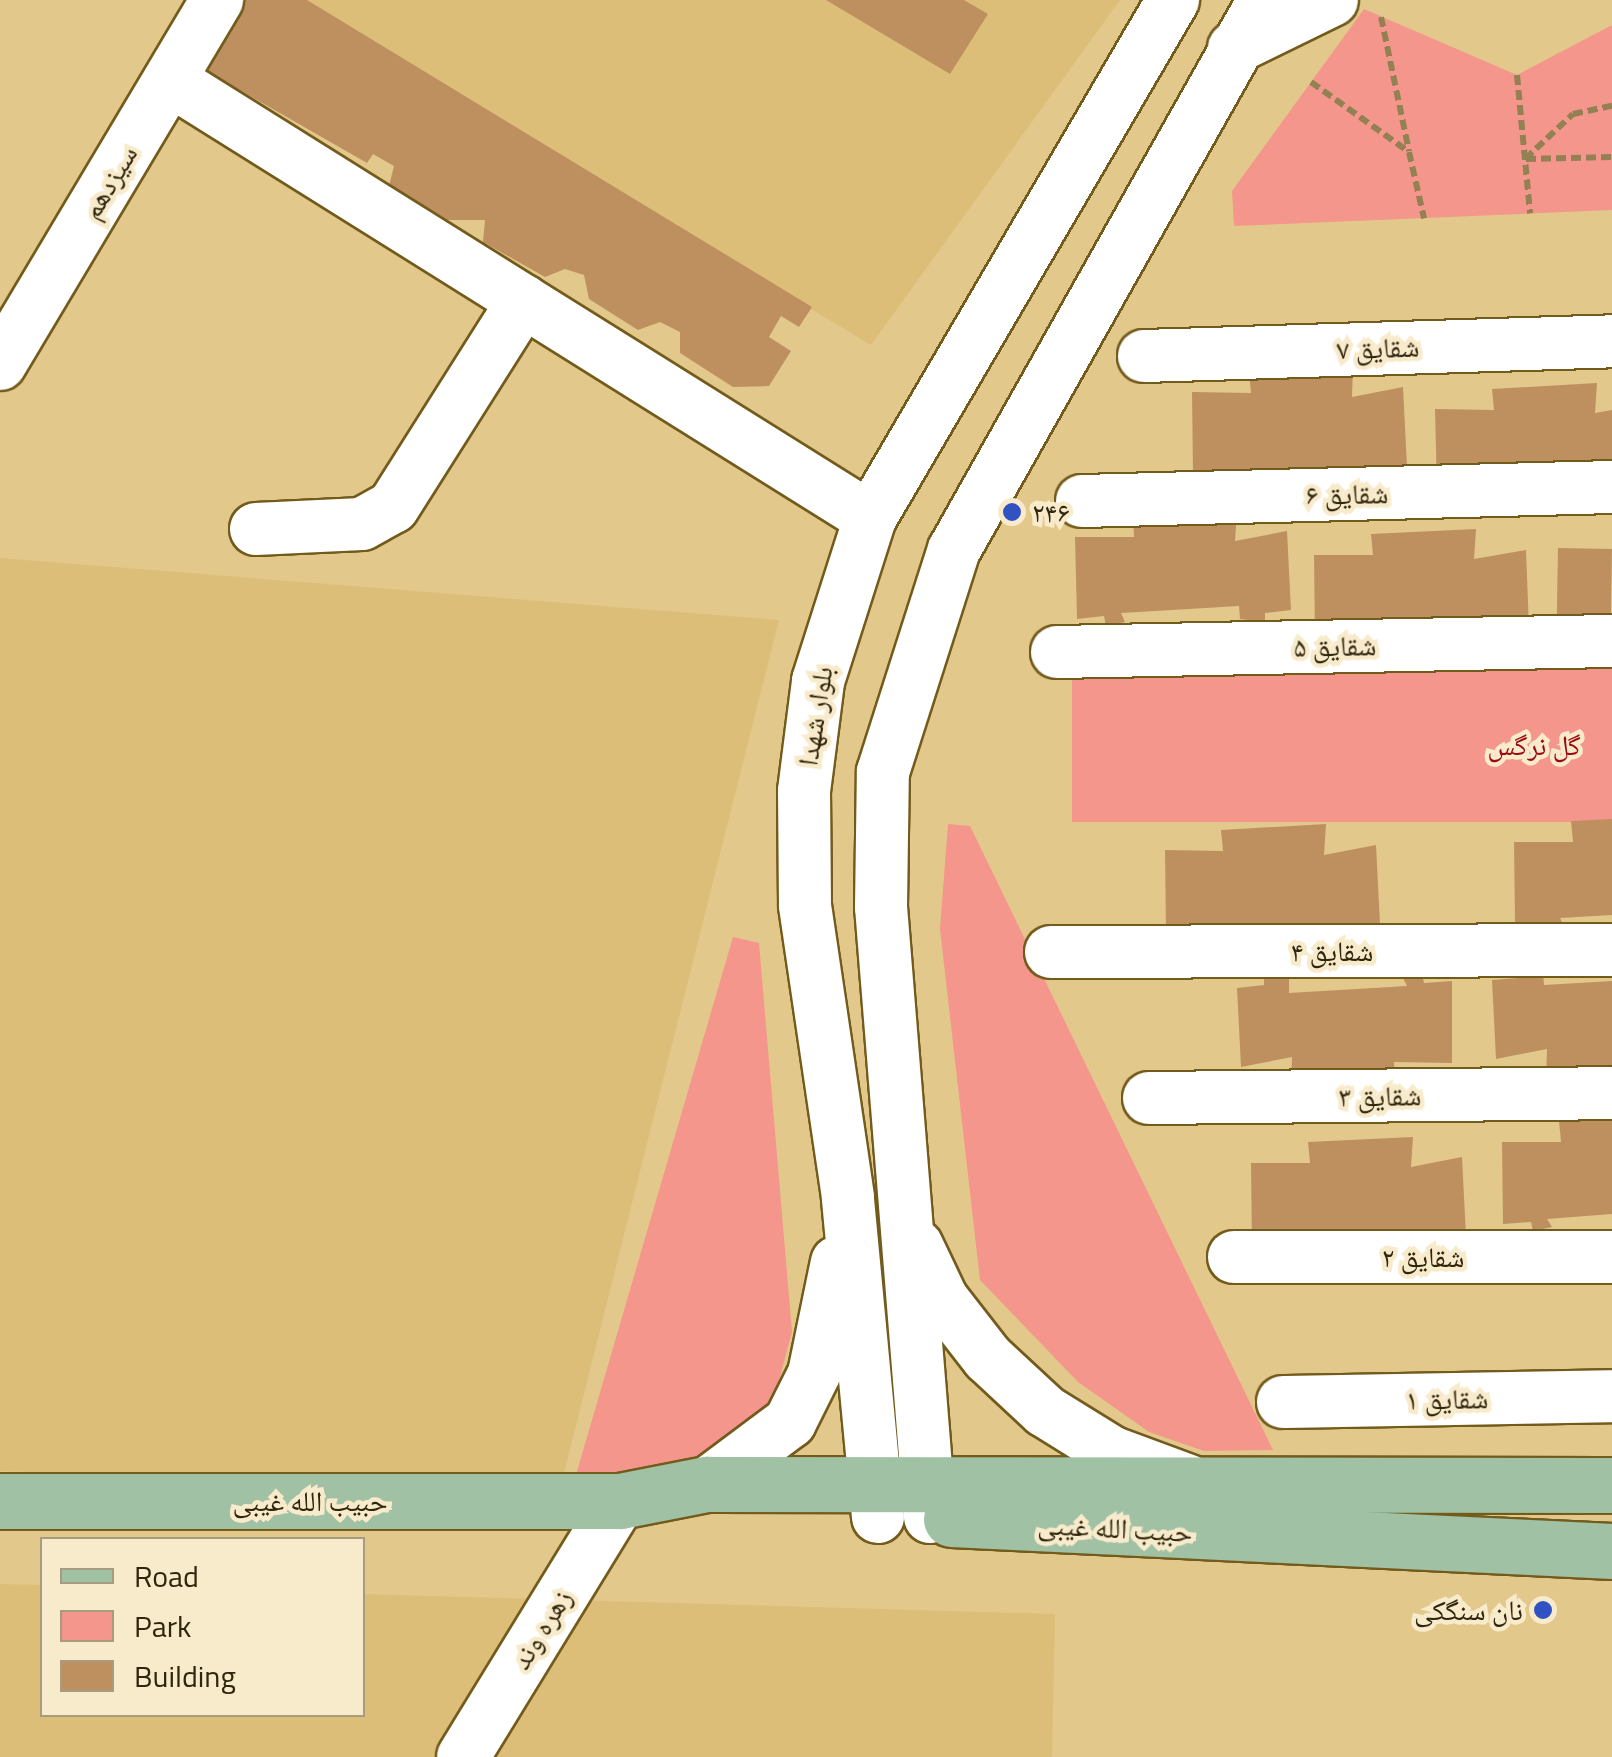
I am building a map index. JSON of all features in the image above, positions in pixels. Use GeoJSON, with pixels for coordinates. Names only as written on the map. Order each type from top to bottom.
{"type":"FeatureCollection","features":[{"type":"Feature","properties":{"kind":"main road","name":"حبیب الله غیبی"},"geometry":{"type":"LineString","coordinates":[[0,1502],[620,1501],[707,1484],[1502,1551],[1612,1551]]}},
{"type":"Feature","properties":{"kind":"main road","name":"حبیب الله غیبی"},"geometry":{"type":"LineString","coordinates":[[620,1501],[699,1517],[902,1501],[1202,1486],[1612,1485]]}},
{"type":"Feature","properties":{"kind":"main road"},"geometry":{"type":"LineString","coordinates":[[1500,1486],[1502,1551]]}},
{"type":"Feature","properties":{"kind":"street","name":"سیزدهم"},"geometry":{"type":"LineString","coordinates":[[0,364],[217,0]]}},
{"type":"Feature","properties":{"kind":"street"},"geometry":{"type":"LineString","coordinates":[[902,1501],[905,1222],[881,907],[883,772],[914,655],[954,550],[1264,0]]}},
{"type":"Feature","properties":{"kind":"street"},"geometry":{"type":"LineString","coordinates":[[1234,48],[1332,0]]}},
{"type":"Feature","properties":{"kind":"street"},"geometry":{"type":"LineString","coordinates":[[1170,5],[1234,48]]}},
{"type":"Feature","properties":{"kind":"street","name":"بلوار شهدا"},"geometry":{"type":"LineString","coordinates":[[902,1501],[848,1197],[805,905],[804,790],[818,681],[870,518],[1170,5]]}},
{"type":"Feature","properties":{"kind":"street"},"geometry":{"type":"LineString","coordinates":[[170,80],[870,518]]}},
{"type":"Feature","properties":{"kind":"street"},"geometry":{"type":"LineString","coordinates":[[256,529],[362,524],[393,508],[523,302]]}},
{"type":"Feature","properties":{"kind":"street","name":"شقایق ۷"},"geometry":{"type":"LineString","coordinates":[[1144,356],[1612,340]]}},
{"type":"Feature","properties":{"kind":"street","name":"شقایق ۶"},"geometry":{"type":"LineString","coordinates":[[1082,500],[1612,487]]}},
{"type":"Feature","properties":{"kind":"street","name":"شقایق ۵"},"geometry":{"type":"LineString","coordinates":[[1057,652],[1612,641]]}},
{"type":"Feature","properties":{"kind":"street","name":"شقایق ۴"},"geometry":{"type":"LineString","coordinates":[[1051,952],[1612,950]]}},
{"type":"Feature","properties":{"kind":"street","name":"شقایق ۳"},"geometry":{"type":"LineString","coordinates":[[1149,1098],[1612,1094]]}},
{"type":"Feature","properties":{"kind":"street"},"geometry":{"type":"LineString","coordinates":[[707,1484],[790,1422],[814,1374],[848,1197]]}},
{"type":"Feature","properties":{"kind":"street"},"geometry":{"type":"LineString","coordinates":[[905,1222],[942,1299],[1045,1411],[1111,1452],[1202,1486]]}},
{"type":"Feature","properties":{"kind":"street","name":"شقایق ۲"},"geometry":{"type":"LineString","coordinates":[[1234,1257],[1612,1256]]}},
{"type":"Feature","properties":{"kind":"street","name":"شقایق ۱"},"geometry":{"type":"LineString","coordinates":[[1282,1402],[1612,1396]]}},
{"type":"Feature","properties":{"kind":"street","name":"زهره وند"},"geometry":{"type":"LineString","coordinates":[[463,1757],[620,1501]]}},
{"type":"Feature","properties":{"kind":"path"},"geometry":{"type":"LineString","coordinates":[[1382,17],[1424,218]]}},
{"type":"Feature","properties":{"kind":"path"},"geometry":{"type":"LineString","coordinates":[[1517,76],[1530,213]]}},
{"type":"Feature","properties":{"kind":"path"},"geometry":{"type":"LineString","coordinates":[[1311,82],[1409,152]]}},
{"type":"Feature","properties":{"kind":"path"},"geometry":{"type":"LineString","coordinates":[[1525,159],[1573,114],[1612,106]]}},
{"type":"Feature","properties":{"kind":"path"},"geometry":{"type":"LineString","coordinates":[[1525,159],[1612,156]]}},
{"type":"Feature","properties":{"kind":"shaded area"},"geometry":{"type":"Polygon","coordinates":[[[296,0],[1120,0],[871,345],[296,0]]]}},
{"type":"Feature","properties":{"kind":"shaded area"},"geometry":{"type":"Polygon","coordinates":[[[0,558],[779,620],[560,1489],[0,1471],[0,558]]]}},
{"type":"Feature","properties":{"kind":"shaded area"},"geometry":{"type":"Polygon","coordinates":[[[0,1584],[40,1585],[40,1717],[365,1717],[365,1594],[1055,1614],[1052,1757],[0,1757],[0,1584]]]}},
{"type":"Feature","properties":{"kind":"green space"},"geometry":{"type":"Polygon","coordinates":[[[1364,9],[1517,75],[1612,25],[1612,210],[1234,226],[1232,191],[1364,9]]]}},
{"type":"Feature","properties":{"kind":"green space","name":"گل نرگس"},"geometry":{"type":"Polygon","coordinates":[[[1072,666],[1612,666],[1612,822],[1072,822],[1072,666]]]}},
{"type":"Feature","properties":{"kind":"green space"},"geometry":{"type":"Polygon","coordinates":[[[948,824],[970,826],[1273,1450],[1204,1451],[1149,1432],[1078,1382],[980,1280],[940,929],[948,824]]]}},
{"type":"Feature","properties":{"kind":"green space"},"geometry":{"type":"Polygon","coordinates":[[[733,937],[759,943],[792,1332],[777,1388],[755,1434],[701,1473],[573,1485],[733,937]]]}},
{"type":"Feature","properties":{"kind":"building"},"geometry":{"type":"Polygon","coordinates":[[[229,0],[307,0],[812,307],[799,327],[781,316],[769,337],[791,351],[769,386],[733,387],[680,353],[680,332],[660,322],[638,330],[589,299],[584,275],[565,269],[545,277],[483,242],[485,220],[448,220],[389,186],[394,166],[373,154],[367,163],[182,57],[229,0]]]}},
{"type":"Feature","properties":{"kind":"building"},"geometry":{"type":"Polygon","coordinates":[[[826,0],[964,0],[988,14],[950,74],[826,0]]]}},
{"type":"Feature","properties":{"kind":"building"},"geometry":{"type":"Polygon","coordinates":[[[1353,367],[1352,397],[1403,387],[1407,466],[1193,474],[1192,392],[1251,393],[1249,372],[1353,367]]]}},
{"type":"Feature","properties":{"kind":"building"},"geometry":{"type":"Polygon","coordinates":[[[1597,383],[1595,413],[1612,410],[1612,493],[1437,491],[1435,409],[1494,410],[1492,389],[1597,383]]]}},
{"type":"Feature","properties":{"kind":"building"},"geometry":{"type":"Polygon","coordinates":[[[1237,511],[1235,541],[1287,531],[1291,610],[1265,613],[1265,622],[1240,619],[1239,606],[1121,613],[1125,622],[1106,626],[1104,616],[1077,619],[1075,537],[1134,537],[1133,516],[1237,511]]]}},
{"type":"Feature","properties":{"kind":"building"},"geometry":{"type":"Polygon","coordinates":[[[1476,529],[1474,559],[1526,550],[1529,629],[1315,637],[1314,555],[1373,555],[1371,534],[1476,529]]]}},
{"type":"Feature","properties":{"kind":"building"},"geometry":{"type":"Polygon","coordinates":[[[1558,548],[1612,549],[1611,631],[1557,630],[1558,548]]]}},
{"type":"Feature","properties":{"kind":"building"},"geometry":{"type":"Polygon","coordinates":[[[1612,819],[1612,915],[1560,918],[1564,927],[1545,931],[1543,922],[1515,924],[1514,842],[1573,842],[1571,821],[1612,819]]]}},
{"type":"Feature","properties":{"kind":"building"},"geometry":{"type":"Polygon","coordinates":[[[1326,824],[1324,855],[1376,845],[1380,924],[1166,932],[1165,850],[1223,851],[1221,830],[1326,824]]]}},
{"type":"Feature","properties":{"kind":"building"},"geometry":{"type":"Polygon","coordinates":[[[1519,969],[1543,971],[1544,985],[1612,981],[1612,1077],[1546,1080],[1547,1049],[1496,1059],[1492,980],[1519,978],[1519,969]]]}},
{"type":"Feature","properties":{"kind":"building"},"geometry":{"type":"Polygon","coordinates":[[[1422,973],[1424,983],[1452,981],[1452,1063],[1394,1062],[1395,1083],[1291,1088],[1292,1057],[1241,1067],[1237,988],[1264,985],[1264,976],[1289,979],[1289,993],[1407,986],[1403,978],[1422,973]]]}},
{"type":"Feature","properties":{"kind":"building"},"geometry":{"type":"Polygon","coordinates":[[[1612,1119],[1612,1214],[1547,1219],[1552,1227],[1533,1231],[1531,1222],[1503,1224],[1502,1142],[1561,1142],[1559,1121],[1612,1119]]]}},
{"type":"Feature","properties":{"kind":"building"},"geometry":{"type":"Polygon","coordinates":[[[1413,1137],[1411,1167],[1462,1157],[1466,1236],[1252,1245],[1251,1163],[1310,1163],[1308,1142],[1413,1137]]]}},
{"type":"Feature","properties":{"kind":"place","name":"۲۴۶"},"geometry":{"type":"Point","coordinates":[1012,512]}},
{"type":"Feature","properties":{"kind":"place","name":"نان سنگکی"},"geometry":{"type":"Point","coordinates":[1543,1610]}}]}
